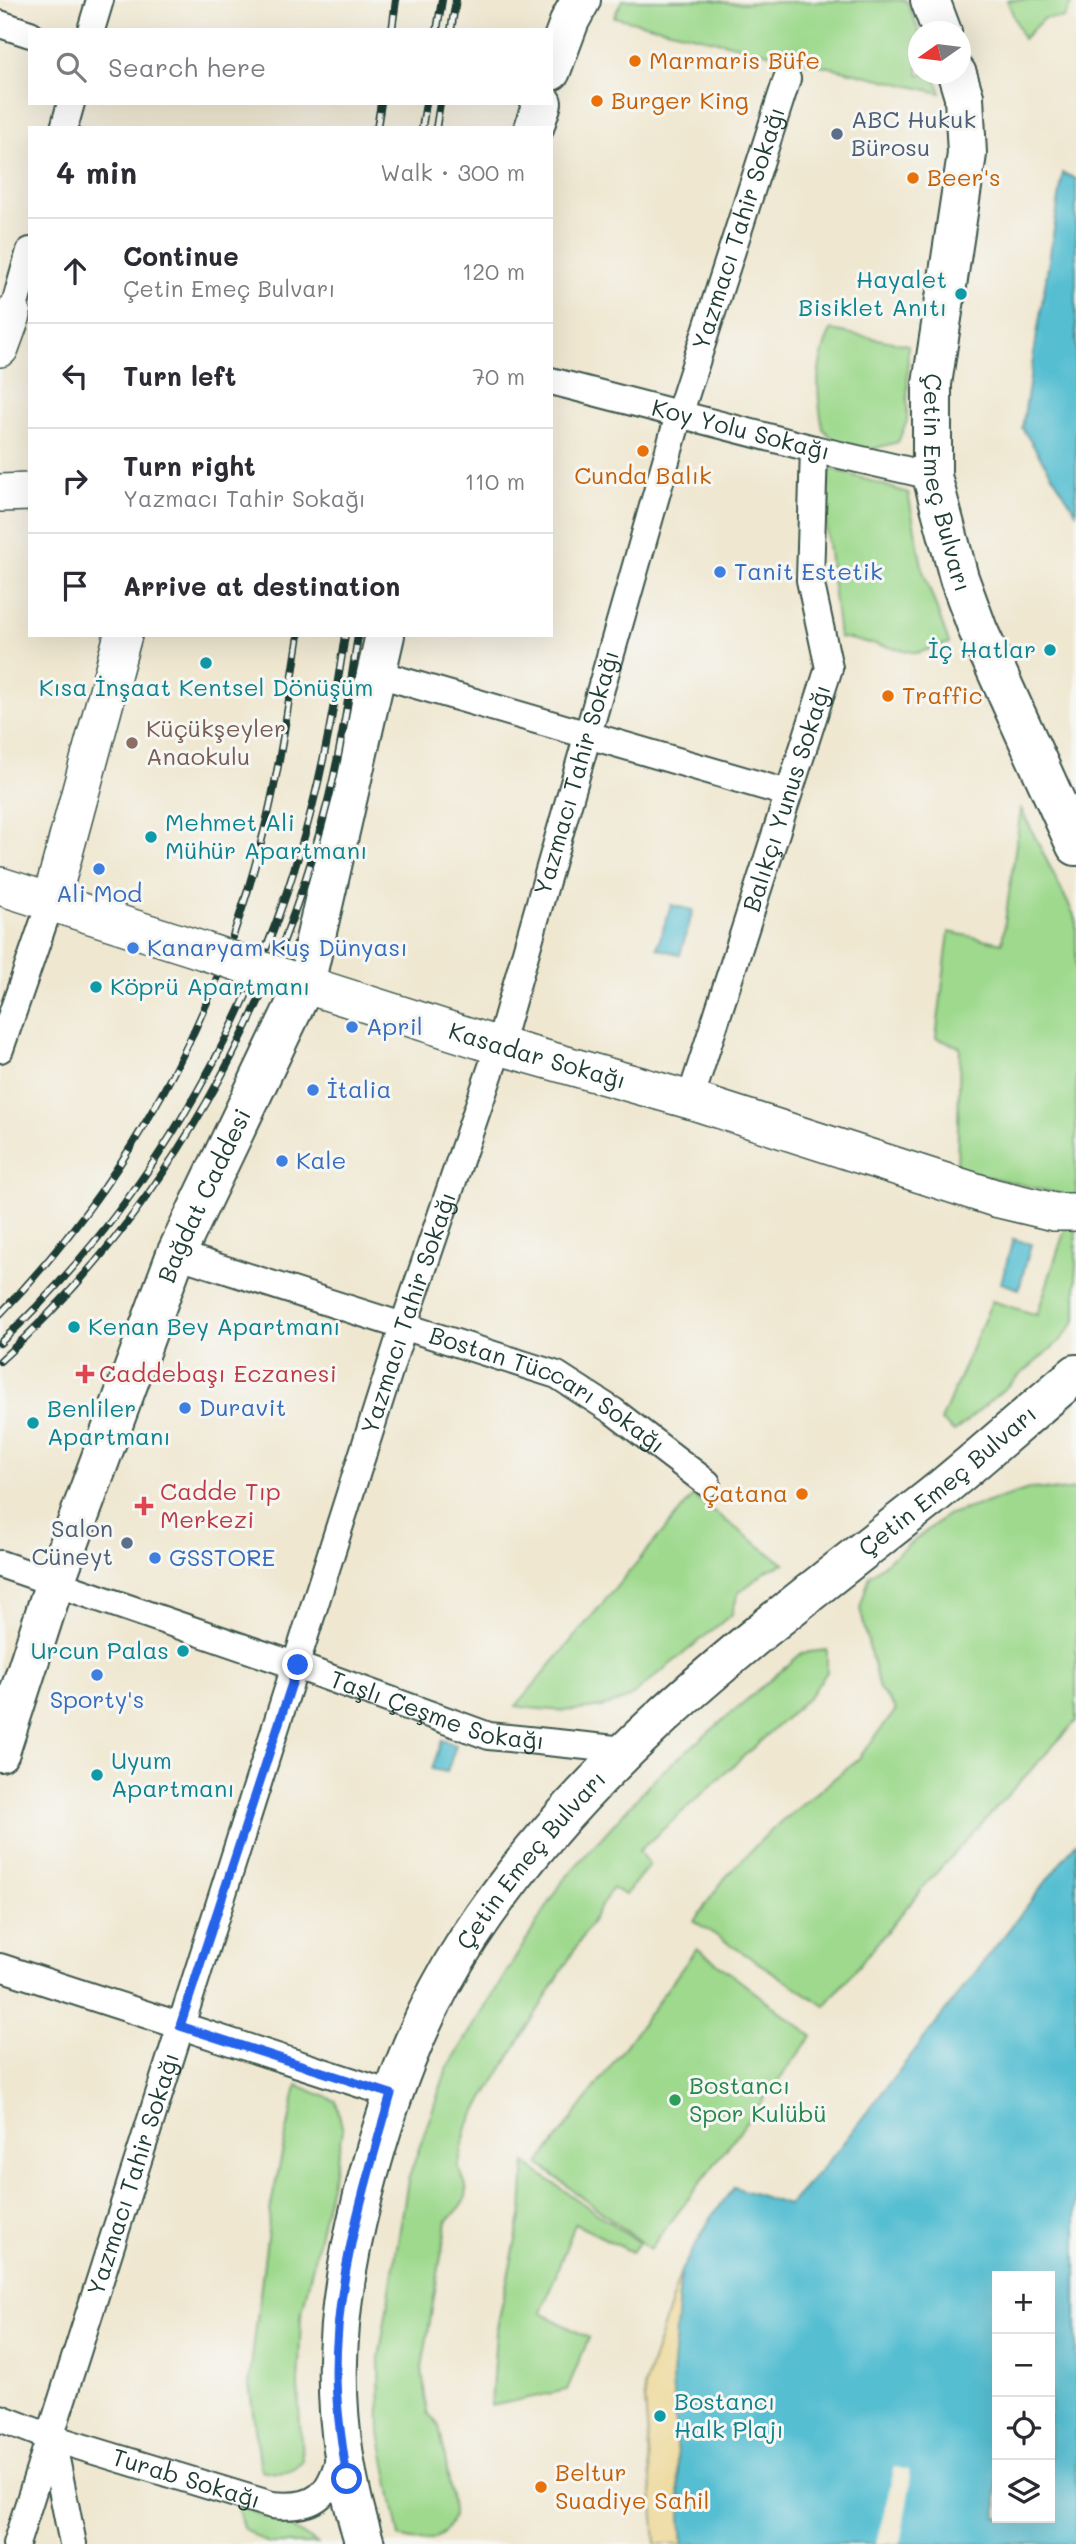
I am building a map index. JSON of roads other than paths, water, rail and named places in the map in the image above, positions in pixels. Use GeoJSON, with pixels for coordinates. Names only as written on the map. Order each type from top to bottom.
{"type":"FeatureCollection","features":[{"type":"Feature","properties":{"kind":"main road"},"geometry":{"type":"LineString","coordinates":[[553,66],[570,20],[581,0]]}},
{"type":"Feature","properties":{"kind":"main road"},"geometry":{"type":"LineString","coordinates":[[930,0],[938,21]]}},
{"type":"Feature","properties":{"kind":"main road","name":"Çetin Emeç Bulvarı"},"geometry":{"type":"LineString","coordinates":[[961,85],[967,154],[932,384],[932,476],[960,578],[978,631],[1076,846]]}},
{"type":"Feature","properties":{"kind":"main road"},"geometry":{"type":"LineString","coordinates":[[535,126],[540,105]]}},
{"type":"Feature","properties":{"kind":"main road"},"geometry":{"type":"LineString","coordinates":[[0,348],[14,315]]}},
{"type":"Feature","properties":{"kind":"main road"},"geometry":{"type":"LineString","coordinates":[[0,494],[28,492]]}},
{"type":"Feature","properties":{"kind":"main road"},"geometry":{"type":"LineString","coordinates":[[51,901],[122,637]]}},
{"type":"Feature","properties":{"kind":"main road","name":"Bağdat Caddesi"},"geometry":{"type":"LineString","coordinates":[[0,1752],[54,1585],[176,1254],[297,981],[384,637]]}},
{"type":"Feature","properties":{"kind":"main road","name":"Kasadar Sokağı"},"geometry":{"type":"LineString","coordinates":[[0,886],[499,1046],[690,1100],[995,1198],[1054,1212],[1076,1212]]}},
{"type":"Feature","properties":{"kind":"main road","name":"Çetin Emeç Bulvarı"},"geometry":{"type":"LineString","coordinates":[[365,2544],[342,2447],[336,2373],[342,2297],[356,2223],[391,2094],[449,1972],[469,1938],[543,1839],[625,1750],[748,1642],[933,1495],[1076,1374]]}},
{"type":"Feature","properties":{"kind":"street"},"geometry":{"type":"LineString","coordinates":[[93,28],[100,0]]}},
{"type":"Feature","properties":{"kind":"street"},"geometry":{"type":"LineString","coordinates":[[0,24],[28,33]]}},
{"type":"Feature","properties":{"kind":"street","name":"Yazmacı Tahir Sokağı"},"geometry":{"type":"LineString","coordinates":[[16,2544],[298,1665],[403,1327],[499,1046],[590,737],[680,415],[787,79]]}},
{"type":"Feature","properties":{"kind":"street"},"geometry":{"type":"LineString","coordinates":[[65,126],[70,105]]}},
{"type":"Feature","properties":{"kind":"street"},"geometry":{"type":"LineString","coordinates":[[14,315],[28,259]]}},
{"type":"Feature","properties":{"kind":"street","name":"Koy Yolu Sokağı"},"geometry":{"type":"LineString","coordinates":[[553,382],[814,450],[932,476]]}},
{"type":"Feature","properties":{"kind":"street","name":"Balıkçı Yunus Sokağı"},"geometry":{"type":"LineString","coordinates":[[690,1100],[829,668],[810,580],[814,450]]}},
{"type":"Feature","properties":{"kind":"street"},"geometry":{"type":"LineString","coordinates":[[375,673],[788,793]]}},
{"type":"Feature","properties":{"kind":"street"},"geometry":{"type":"LineString","coordinates":[[0,1049],[51,901]]}},
{"type":"Feature","properties":{"kind":"street","name":"Bostan Tüccarı Sokağı"},"geometry":{"type":"LineString","coordinates":[[176,1254],[557,1375],[613,1410],[707,1483]]}},
{"type":"Feature","properties":{"kind":"street","name":"Taşlı Çeşme Sokağı"},"geometry":{"type":"LineString","coordinates":[[0,1564],[54,1585],[298,1665],[489,1736],[625,1750]]}},
{"type":"Feature","properties":{"kind":"street"},"geometry":{"type":"LineString","coordinates":[[0,1967],[391,2094]]}},
{"type":"Feature","properties":{"kind":"street","name":"Turab Sokağı"},"geometry":{"type":"LineString","coordinates":[[0,2418],[51,2438],[272,2505],[296,2508],[311,2503],[334,2481],[342,2447]]}},
{"type":"Feature","properties":{"kind":"street"},"geometry":{"type":"LineString","coordinates":[[51,2438],[73,2544]]}},
{"type":"Feature","properties":{"kind":"water"},"geometry":{"type":"Polygon","coordinates":[[[1063,173],[1076,179],[1076,512],[1022,428],[1063,173]]]}},
{"type":"Feature","properties":{"kind":"water"},"geometry":{"type":"Polygon","coordinates":[[[671,905],[693,910],[680,955],[657,948],[671,905]]]}},
{"type":"Feature","properties":{"kind":"water"},"geometry":{"type":"Polygon","coordinates":[[[1013,1239],[1031,1244],[1019,1289],[1001,1283],[1013,1239]]]}},
{"type":"Feature","properties":{"kind":"water"},"geometry":{"type":"Polygon","coordinates":[[[442,1740],[456,1745],[447,1772],[432,1769],[442,1740]]]}},
{"type":"Feature","properties":{"kind":"water"},"geometry":{"type":"Polygon","coordinates":[[[1076,1843],[1076,2544],[683,2544],[672,2378],[681,2271],[710,2219],[734,2187],[788,2205],[832,2157],[1076,1843]]]}},
{"type":"Feature","properties":{"kind":"railway"},"geometry":{"type":"LineString","coordinates":[[392,28],[396,0]]}},
{"type":"Feature","properties":{"kind":"railway"},"geometry":{"type":"LineString","coordinates":[[437,28],[442,0]]}},
{"type":"Feature","properties":{"kind":"railway"},"geometry":{"type":"LineString","coordinates":[[451,28],[456,0]]}},
{"type":"Feature","properties":{"kind":"railway"},"geometry":{"type":"LineString","coordinates":[[377,126],[381,105]]}},
{"type":"Feature","properties":{"kind":"railway"},"geometry":{"type":"LineString","coordinates":[[422,126],[426,105]]}},
{"type":"Feature","properties":{"kind":"railway"},"geometry":{"type":"LineString","coordinates":[[436,126],[440,105]]}},
{"type":"Feature","properties":{"kind":"railway"},"geometry":{"type":"LineString","coordinates":[[0,1314],[46,1263],[127,1154],[192,1035],[219,973],[242,909],[261,843],[278,766],[299,637]]}},
{"type":"Feature","properties":{"kind":"railway"},"geometry":{"type":"LineString","coordinates":[[0,1343],[51,1292],[98,1237],[142,1179],[182,1118],[217,1055],[249,989],[299,854],[326,745],[345,637]]}},
{"type":"Feature","properties":{"kind":"railway"},"geometry":{"type":"LineString","coordinates":[[0,1361],[59,1303],[113,1240],[162,1174],[206,1103],[245,1030],[278,954],[306,876],[329,797],[358,637]]}},
{"type":"Feature","properties":{"kind":"place","name":"Marmaris Büfe"},"geometry":{"type":"Point","coordinates":[635,61]}},
{"type":"Feature","properties":{"kind":"place","name":"Burger King"},"geometry":{"type":"Point","coordinates":[597,101]}},
{"type":"Feature","properties":{"kind":"place","name":"ABC Hukuk Bürosu"},"geometry":{"type":"Point","coordinates":[837,134]}},
{"type":"Feature","properties":{"kind":"place","name":"Beer's"},"geometry":{"type":"Point","coordinates":[913,178]}},
{"type":"Feature","properties":{"kind":"place","name":"Hayalet Bisiklet Anıtı"},"geometry":{"type":"Point","coordinates":[961,294]}},
{"type":"Feature","properties":{"kind":"place","name":"Cunda Balık"},"geometry":{"type":"Point","coordinates":[643,451]}},
{"type":"Feature","properties":{"kind":"place","name":"Tanit Estetik"},"geometry":{"type":"Point","coordinates":[720,572]}},
{"type":"Feature","properties":{"kind":"place","name":"İç Hatlar"},"geometry":{"type":"Point","coordinates":[1050,650]}},
{"type":"Feature","properties":{"kind":"place","name":"Kısa İnşaat Kentsel Dönüşüm"},"geometry":{"type":"Point","coordinates":[206,663]}},
{"type":"Feature","properties":{"kind":"place","name":"Traffic"},"geometry":{"type":"Point","coordinates":[888,696]}},
{"type":"Feature","properties":{"kind":"place","name":"Küçükşeyler Anaokulu"},"geometry":{"type":"Point","coordinates":[132,743]}},
{"type":"Feature","properties":{"kind":"place","name":"Mehmet Ali Mühür Apartmanı"},"geometry":{"type":"Point","coordinates":[151,837]}},
{"type":"Feature","properties":{"kind":"place","name":"Ali Mod"},"geometry":{"type":"Point","coordinates":[99,869]}},
{"type":"Feature","properties":{"kind":"place","name":"Kanaryam Kuş Dünyası"},"geometry":{"type":"Point","coordinates":[133,948]}},
{"type":"Feature","properties":{"kind":"place","name":"Köprü Apartmanı"},"geometry":{"type":"Point","coordinates":[96,987]}},
{"type":"Feature","properties":{"kind":"place","name":"April"},"geometry":{"type":"Point","coordinates":[352,1027]}},
{"type":"Feature","properties":{"kind":"place","name":"İtalia"},"geometry":{"type":"Point","coordinates":[313,1090]}},
{"type":"Feature","properties":{"kind":"place","name":"Kale"},"geometry":{"type":"Point","coordinates":[282,1161]}},
{"type":"Feature","properties":{"kind":"place","name":"Kenan Bey Apartmanı"},"geometry":{"type":"Point","coordinates":[74,1327]}},
{"type":"Feature","properties":{"kind":"place","name":"Caddebaşı Eczanesi"},"geometry":{"type":"Point","coordinates":[85,1374]}},
{"type":"Feature","properties":{"kind":"place","name":"Duravit"},"geometry":{"type":"Point","coordinates":[185,1408]}},
{"type":"Feature","properties":{"kind":"place","name":"Benliler Apartmanı"},"geometry":{"type":"Point","coordinates":[33,1423]}},
{"type":"Feature","properties":{"kind":"place","name":"Çatana"},"geometry":{"type":"Point","coordinates":[802,1494]}},
{"type":"Feature","properties":{"kind":"place","name":"Cadde Tıp Merkezi"},"geometry":{"type":"Point","coordinates":[144,1506]}},
{"type":"Feature","properties":{"kind":"place","name":"Salon Cüneyt"},"geometry":{"type":"Point","coordinates":[127,1543]}},
{"type":"Feature","properties":{"kind":"place","name":"GSSTORE"},"geometry":{"type":"Point","coordinates":[155,1558]}},
{"type":"Feature","properties":{"kind":"place","name":"Urcun Palas"},"geometry":{"type":"Point","coordinates":[183,1651]}},
{"type":"Feature","properties":{"kind":"place","name":"Sporty's"},"geometry":{"type":"Point","coordinates":[97,1675]}},
{"type":"Feature","properties":{"kind":"place","name":"Uyum Apartmanı"},"geometry":{"type":"Point","coordinates":[97,1775]}},
{"type":"Feature","properties":{"kind":"place","name":"Bostancı Spor Kulübü"},"geometry":{"type":"Point","coordinates":[675,2100]}},
{"type":"Feature","properties":{"kind":"place","name":"Bostancı Halk Plajı"},"geometry":{"type":"Point","coordinates":[660,2416]}},
{"type":"Feature","properties":{"kind":"place","name":"Beltur Suadiye Sahil"},"geometry":{"type":"Point","coordinates":[541,2487]}}]}
